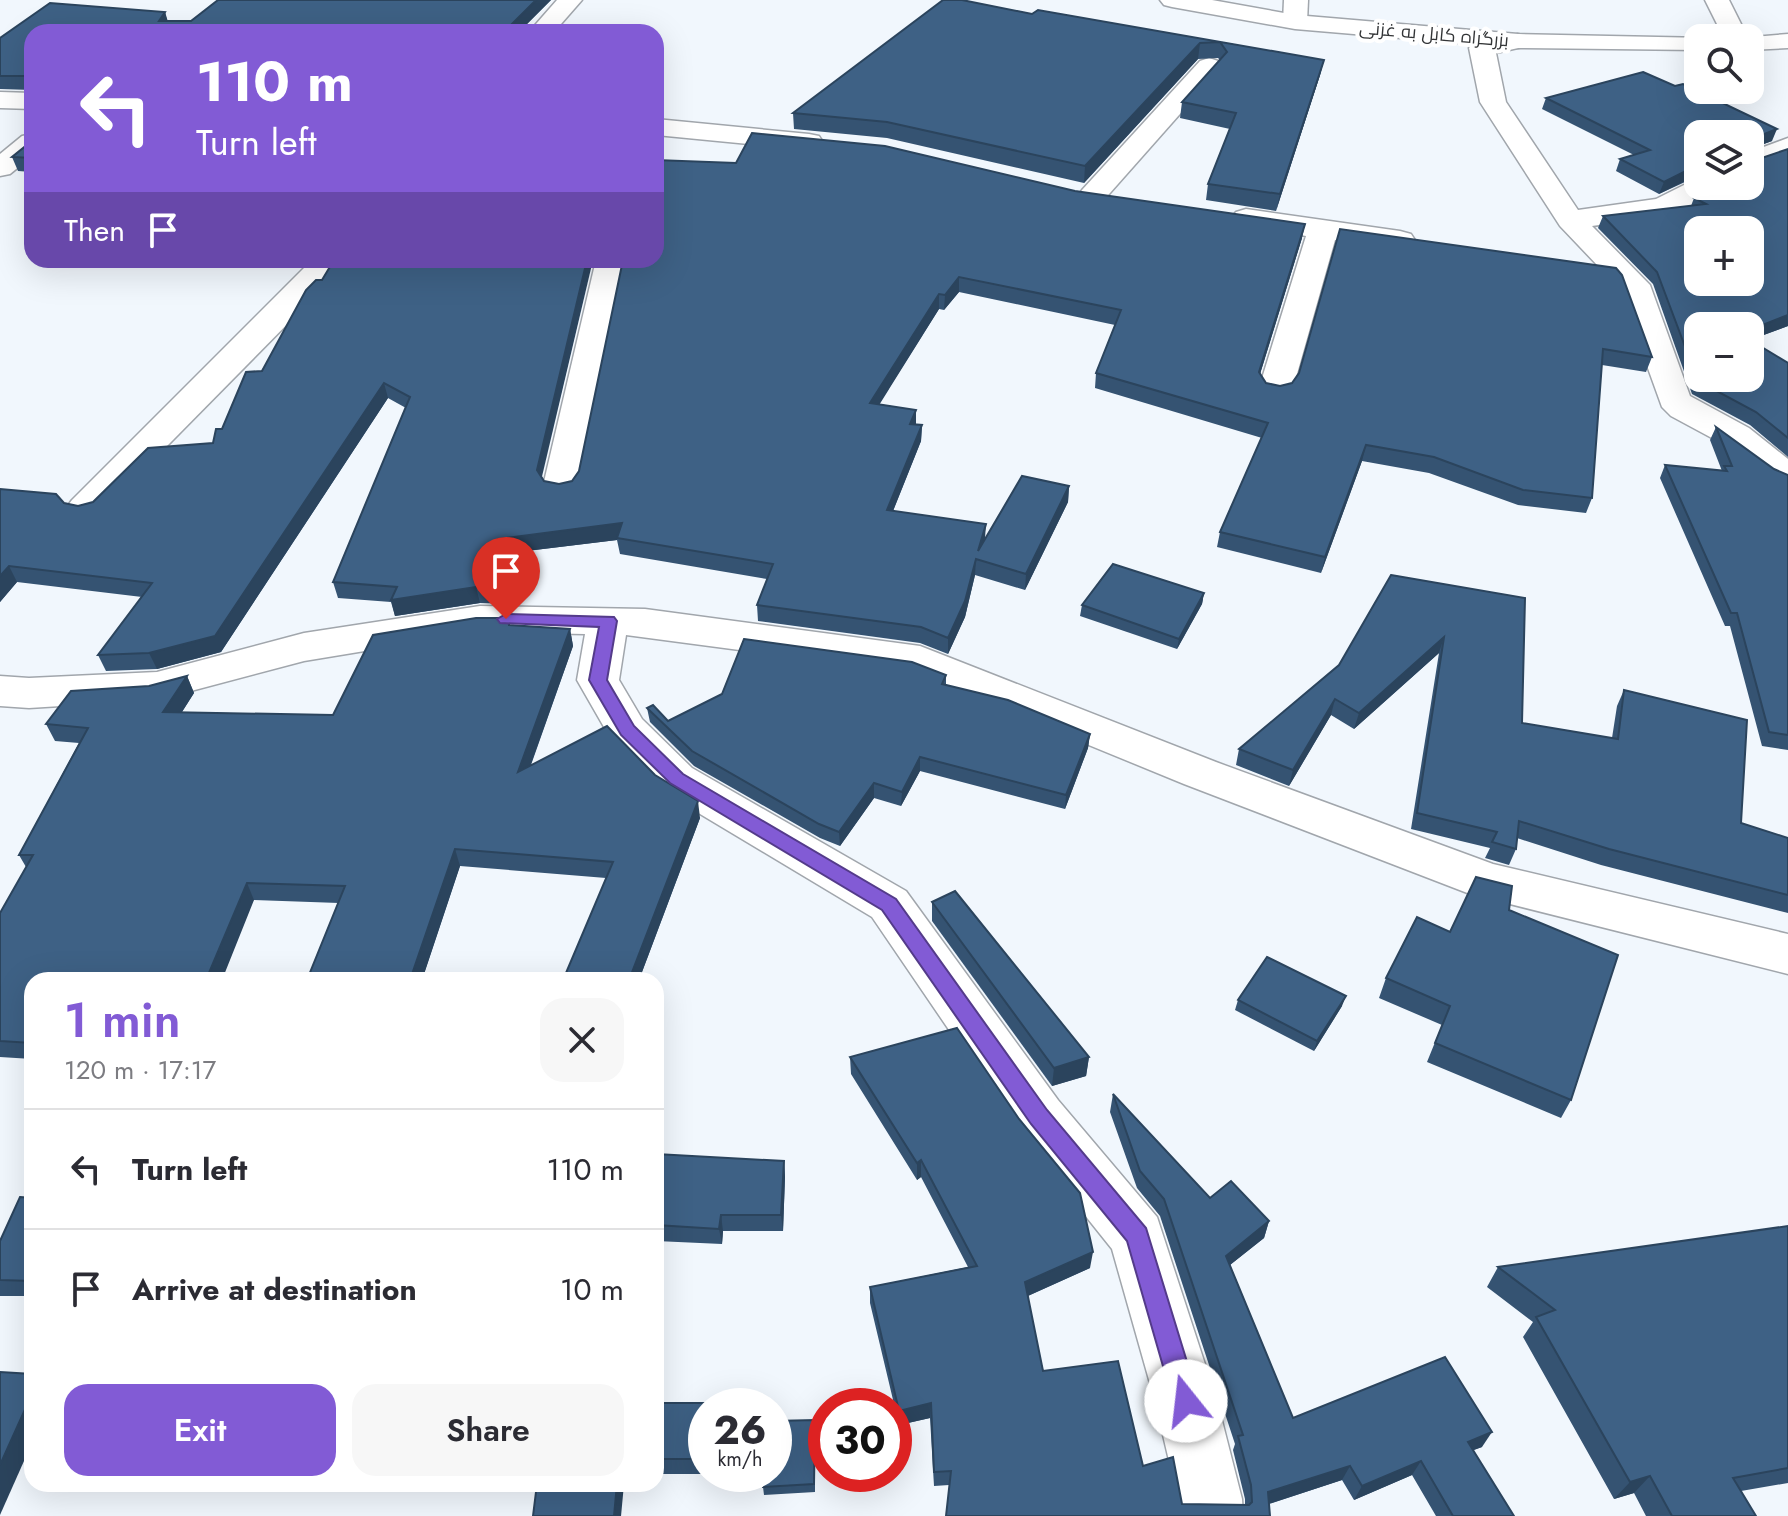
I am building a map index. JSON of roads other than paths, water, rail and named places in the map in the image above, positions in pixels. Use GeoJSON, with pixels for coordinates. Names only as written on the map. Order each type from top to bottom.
{"type":"FeatureCollection","features":[{"type":"Feature","properties":{"kind":"main road"},"geometry":{"type":"LineString","coordinates":[[548,24],[570,0]]}},
{"type":"Feature","properties":{"kind":"main road","name":"بزرگراه کابل به غزنی"},"geometry":{"type":"LineString","coordinates":[[1172,0],[1296,11],[1518,41],[1684,43]]}},
{"type":"Feature","properties":{"kind":"main road"},"geometry":{"type":"LineString","coordinates":[[1717,0],[1729,24]]}},
{"type":"Feature","properties":{"kind":"main road"},"geometry":{"type":"LineString","coordinates":[[1518,41],[1482,48],[1493,102],[1570,220],[1634,285],[1674,400],[1683,409],[1736,436],[1788,477]]}},
{"type":"Feature","properties":{"kind":"main road"},"geometry":{"type":"LineString","coordinates":[[1764,42],[1788,41]]}},
{"type":"Feature","properties":{"kind":"main road"},"geometry":{"type":"LineString","coordinates":[[1092,196],[1209,66]]}},
{"type":"Feature","properties":{"kind":"main road"},"geometry":{"type":"LineString","coordinates":[[0,100],[24,101]]}},
{"type":"Feature","properties":{"kind":"main road"},"geometry":{"type":"LineString","coordinates":[[664,128],[840,145]]}},
{"type":"Feature","properties":{"kind":"main road"},"geometry":{"type":"LineString","coordinates":[[1764,156],[1788,146]]}},
{"type":"Feature","properties":{"kind":"main road"},"geometry":{"type":"LineString","coordinates":[[0,168],[24,148]]}},
{"type":"Feature","properties":{"kind":"main road"},"geometry":{"type":"LineString","coordinates":[[1059,190],[1123,200]]}},
{"type":"Feature","properties":{"kind":"main road"},"geometry":{"type":"LineString","coordinates":[[1570,220],[1663,207],[1684,196]]}},
{"type":"Feature","properties":{"kind":"main road"},"geometry":{"type":"LineString","coordinates":[[1215,214],[1431,245]]}},
{"type":"Feature","properties":{"kind":"main road"},"geometry":{"type":"LineString","coordinates":[[1276,388],[1323,229]]}},
{"type":"Feature","properties":{"kind":"main road"},"geometry":{"type":"LineString","coordinates":[[1571,265],[1618,272]]}},
{"type":"Feature","properties":{"kind":"main road"},"geometry":{"type":"LineString","coordinates":[[85,508],[322,268]]}},
{"type":"Feature","properties":{"kind":"main road"},"geometry":{"type":"LineString","coordinates":[[561,486],[609,268]]}},
{"type":"Feature","properties":{"kind":"main road"},"geometry":{"type":"LineString","coordinates":[[0,691],[29,693],[157,686],[304,647],[480,619],[645,622],[920,660],[1200,773],[1487,881],[1788,954]]}},
{"type":"Feature","properties":{"kind":"main road"},"geometry":{"type":"LineString","coordinates":[[608,621],[598,680],[627,730],[676,779],[889,904],[1039,1117],[1137,1236],[1186,1401],[1210,1499],[1211,1516]]}}]}
